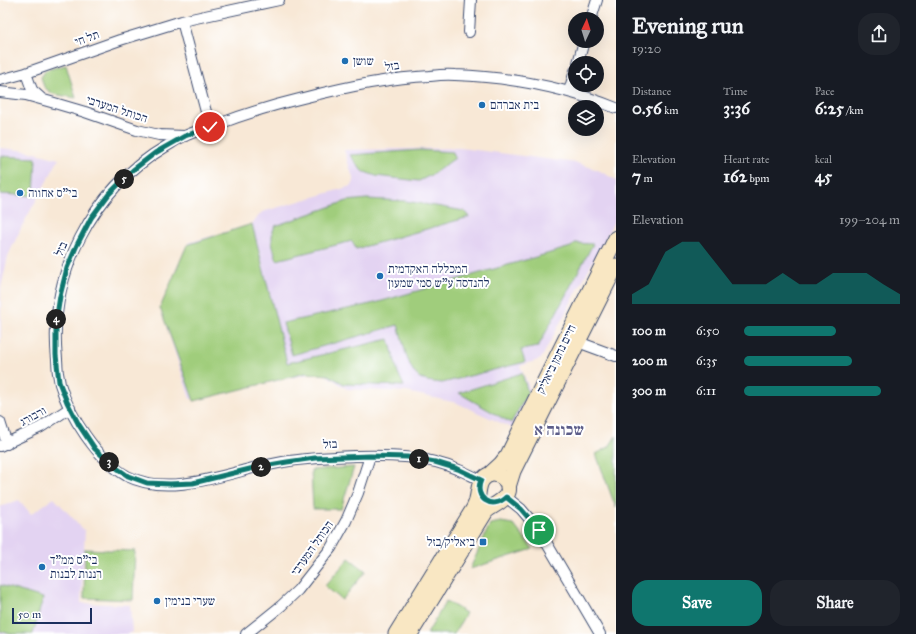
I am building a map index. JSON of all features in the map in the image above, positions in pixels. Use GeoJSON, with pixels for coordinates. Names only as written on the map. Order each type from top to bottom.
{"type":"FeatureCollection","features":[{"type":"Feature","properties":{"kind":"street","name":"תל חי"},"geometry":{"type":"LineString","coordinates":[[0,80],[26,73],[120,40],[182,22],[278,0]]}},
{"type":"Feature","properties":{"kind":"street"},"geometry":{"type":"LineString","coordinates":[[469,32],[471,0]]}},
{"type":"Feature","properties":{"kind":"street"},"geometry":{"type":"LineString","coordinates":[[593,12],[597,0]]}},
{"type":"Feature","properties":{"kind":"street"},"geometry":{"type":"LineString","coordinates":[[182,22],[210,127]]}},
{"type":"Feature","properties":{"kind":"street"},"geometry":{"type":"LineString","coordinates":[[26,73],[32,90],[42,99]]}},
{"type":"Feature","properties":{"kind":"street","name":"בזל"},"geometry":{"type":"LineString","coordinates":[[483,482],[458,469],[435,462],[407,457],[370,456],[315,458],[287,462],[258,467],[193,483],[147,483],[128,476],[111,464],[95,449],[79,425],[59,382],[56,355],[56,322],[60,296],[67,268],[77,245],[91,218],[109,194],[133,170],[155,153],[185,136],[275,105],[305,97],[369,82],[411,76],[452,74],[503,78],[568,91]]}},
{"type":"Feature","properties":{"kind":"street","name":"הכותל המערבי"},"geometry":{"type":"LineString","coordinates":[[0,92],[26,95],[42,99],[137,130],[159,135],[185,136]]}},
{"type":"Feature","properties":{"kind":"street","name":"בזל"},"geometry":{"type":"LineString","coordinates":[[572,92],[616,108]]}},
{"type":"Feature","properties":{"kind":"street","name":"חיים נחמן ביאליק"},"geometry":{"type":"LineString","coordinates":[[396,634],[474,508],[483,482],[508,455],[616,238]]}},
{"type":"Feature","properties":{"kind":"street","name":"חיים נחמן ביאליק"},"geometry":{"type":"LineString","coordinates":[[504,495],[513,471],[616,266]]}},
{"type":"Feature","properties":{"kind":"street"},"geometry":{"type":"LineString","coordinates":[[578,342],[616,356]]}},
{"type":"Feature","properties":{"kind":"street","name":"ורבורג"},"geometry":{"type":"LineString","coordinates":[[0,422],[4,445],[41,427],[70,408]]}},
{"type":"Feature","properties":{"kind":"street","name":"הכותל המערבי"},"geometry":{"type":"LineString","coordinates":[[246,634],[282,606],[298,590],[331,548],[346,521],[358,493],[370,456]]}},
{"type":"Feature","properties":{"kind":"street"},"geometry":{"type":"LineString","coordinates":[[410,634],[486,511],[504,495],[505,479],[502,476],[493,474],[483,482],[480,494],[486,501],[494,503],[504,495]]}},
{"type":"Feature","properties":{"kind":"street"},"geometry":{"type":"LineString","coordinates":[[504,495],[521,509],[539,530],[600,634]]}},
{"type":"Feature","properties":{"kind":"shaded area","name":"בי\"ס אחווה"},"geometry":{"type":"Polygon","coordinates":[[[0,148],[28,151],[59,159],[22,226],[8,256],[1,288],[1,344],[0,344],[0,148]]]}},
{"type":"Feature","properties":{"kind":"shaded area","name":"המכללה האקדמית להנדסה ע\"ש סמי שמעון"},"geometry":{"type":"Polygon","coordinates":[[[460,148],[577,163],[598,170],[616,180],[616,218],[541,359],[520,366],[531,392],[512,428],[457,403],[407,392],[347,389],[326,375],[310,374],[190,399],[161,310],[188,243],[252,224],[262,212],[352,186],[354,181],[344,150],[460,148]]]}},
{"type":"Feature","properties":{"kind":"shaded area","name":"בי\"ס ממ\"ד רננות לבנות"},"geometry":{"type":"Polygon","coordinates":[[[54,498],[85,531],[81,603],[130,605],[132,632],[127,634],[0,634],[0,507],[19,500],[31,514],[54,498]]]}},
{"type":"Feature","properties":{"kind":"green space"},"geometry":{"type":"Polygon","coordinates":[[[66,65],[76,98],[53,94],[44,87],[41,77],[46,70],[66,65]]]}},
{"type":"Feature","properties":{"kind":"green space"},"geometry":{"type":"Polygon","coordinates":[[[420,150],[453,152],[455,158],[433,174],[419,181],[376,176],[362,171],[350,155],[420,150]]]}},
{"type":"Feature","properties":{"kind":"green space"},"geometry":{"type":"Polygon","coordinates":[[[0,156],[36,158],[34,196],[0,194],[0,156]]]}},
{"type":"Feature","properties":{"kind":"green space"},"geometry":{"type":"Polygon","coordinates":[[[367,199],[405,201],[442,207],[464,211],[469,217],[356,249],[352,241],[277,260],[272,239],[275,226],[347,201],[367,199]]]}},
{"type":"Feature","properties":{"kind":"green space"},"geometry":{"type":"Polygon","coordinates":[[[252,224],[287,363],[389,339],[398,373],[404,386],[344,384],[328,375],[306,373],[194,401],[160,308],[187,245],[252,224]]]}},
{"type":"Feature","properties":{"kind":"green space"},"geometry":{"type":"Polygon","coordinates":[[[575,243],[593,244],[538,347],[521,350],[525,362],[442,383],[431,382],[420,378],[412,368],[406,354],[398,325],[292,355],[283,323],[375,303],[571,247],[575,243]]]}},
{"type":"Feature","properties":{"kind":"green space"},"geometry":{"type":"Polygon","coordinates":[[[522,373],[528,393],[511,423],[459,393],[522,373]]]}},
{"type":"Feature","properties":{"kind":"green space"},"geometry":{"type":"Polygon","coordinates":[[[616,436],[616,508],[596,454],[609,447],[616,436]]]}},
{"type":"Feature","properties":{"kind":"green space"},"geometry":{"type":"Polygon","coordinates":[[[354,467],[341,509],[313,509],[311,470],[354,467]]]}},
{"type":"Feature","properties":{"kind":"green space"},"geometry":{"type":"Polygon","coordinates":[[[501,522],[513,524],[533,549],[470,569],[490,524],[501,522]]]}},
{"type":"Feature","properties":{"kind":"green space"},"geometry":{"type":"Polygon","coordinates":[[[85,549],[135,551],[133,600],[84,598],[85,549]]]}},
{"type":"Feature","properties":{"kind":"green space"},"geometry":{"type":"Polygon","coordinates":[[[349,558],[366,571],[342,600],[325,586],[349,558]]]}},
{"type":"Feature","properties":{"kind":"green space"},"geometry":{"type":"Polygon","coordinates":[[[0,585],[43,598],[33,634],[10,634],[0,631],[0,585]]]}},
{"type":"Feature","properties":{"kind":"green space"},"geometry":{"type":"Polygon","coordinates":[[[446,601],[466,613],[454,634],[427,634],[446,601]]]}},
{"type":"Feature","properties":{"kind":"place","name":"שושן"},"geometry":{"type":"Point","coordinates":[345,61]}},
{"type":"Feature","properties":{"kind":"place","name":"בית אברהם"},"geometry":{"type":"Point","coordinates":[482,105]}},
{"type":"Feature","properties":{"kind":"place","name":"בי\"ס אחווה"},"geometry":{"type":"Point","coordinates":[20,193]}},
{"type":"Feature","properties":{"kind":"place","name":"המכללה האקדמית להנדסה ע\"ש סמי שמעון"},"geometry":{"type":"Point","coordinates":[380,276]}},
{"type":"Feature","properties":{"kind":"place","name":"ביאליק/בזל"},"geometry":{"type":"Point","coordinates":[483,542]}},
{"type":"Feature","properties":{"kind":"place","name":"בי\"ס ממ\"ד רננות לבנות"},"geometry":{"type":"Point","coordinates":[42,567]}},
{"type":"Feature","properties":{"kind":"place","name":"שערי בנימין"},"geometry":{"type":"Point","coordinates":[157,601]}},
{"type":"Feature","properties":{"kind":"district","name":"שכונה א"},"geometry":{"type":"Point","coordinates":[559,429]}},
{"type":"Feature","properties":{"kind":"route"},"geometry":{"type":"LineString","coordinates":[[210,127],[185,136],[155,153],[133,170],[109,194],[91,218],[67,268],[60,296],[56,322],[56,355],[59,382],[79,425],[95,449],[111,464],[128,476],[147,483],[170,484],[193,483],[258,467],[315,458],[370,456],[407,457],[435,462],[458,469],[481,480],[479,490],[482,498],[490,503],[494,503],[503,500],[506,497],[521,509],[539,530]]}}]}
